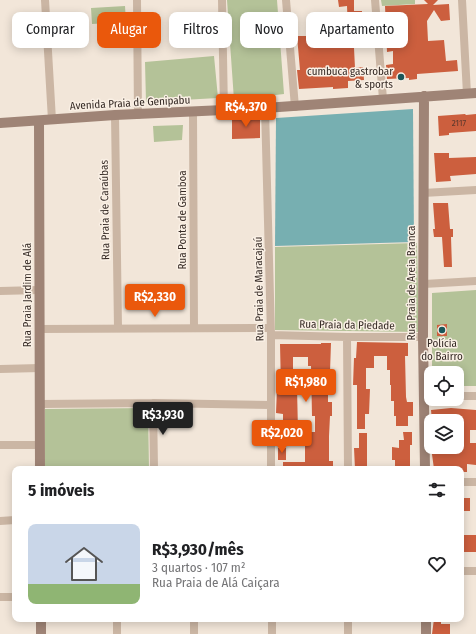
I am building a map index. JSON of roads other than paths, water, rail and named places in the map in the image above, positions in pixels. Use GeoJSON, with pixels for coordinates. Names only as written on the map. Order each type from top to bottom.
{"type":"FeatureCollection","features":[{"type":"Feature","properties":{"kind":"street"},"geometry":{"type":"LineString","coordinates":[[45,0],[52,120]]}},
{"type":"Feature","properties":{"kind":"street"},"geometry":{"type":"LineString","coordinates":[[136,0],[138,115]]}},
{"type":"Feature","properties":{"kind":"street"},"geometry":{"type":"LineString","coordinates":[[222,0],[224,111]]}},
{"type":"Feature","properties":{"kind":"street"},"geometry":{"type":"LineString","coordinates":[[286,0],[295,106]]}},
{"type":"Feature","properties":{"kind":"street"},"geometry":{"type":"LineString","coordinates":[[375,0],[383,99]]}},
{"type":"Feature","properties":{"kind":"street"},"geometry":{"type":"LineString","coordinates":[[462,0],[472,93]]}},
{"type":"Feature","properties":{"kind":"street","name":"Avenida Praia de Genipabu"},"geometry":{"type":"LineString","coordinates":[[0,123],[224,111],[472,93]]}},
{"type":"Feature","properties":{"kind":"street","name":"Rua Praia de Areia Branca"},"geometry":{"type":"LineString","coordinates":[[424,96],[423,337],[425,366]]}},
{"type":"Feature","properties":{"kind":"street","name":"Rua Praia de Maracajaú"},"geometry":{"type":"LineString","coordinates":[[266,108],[271,331],[271,466]]}},
{"type":"Feature","properties":{"kind":"street","name":"Rua Ponta de Gamboa"},"geometry":{"type":"LineString","coordinates":[[193,112],[194,328]]}},
{"type":"Feature","properties":{"kind":"street","name":"Rua Praia de Caraúbas"},"geometry":{"type":"LineString","coordinates":[[115,116],[118,328]]}},
{"type":"Feature","properties":{"kind":"street","name":"Rua Praia Jardim de Alá"},"geometry":{"type":"LineString","coordinates":[[39,121],[40,466]]}},
{"type":"Feature","properties":{"kind":"street"},"geometry":{"type":"LineString","coordinates":[[423,193],[476,190]]}},
{"type":"Feature","properties":{"kind":"street"},"geometry":{"type":"LineString","coordinates":[[424,284],[476,281]]}},
{"type":"Feature","properties":{"kind":"street"},"geometry":{"type":"LineString","coordinates":[[0,291],[39,290]]}},
{"type":"Feature","properties":{"kind":"street","name":"Rua Praia da Piedade"},"geometry":{"type":"LineString","coordinates":[[39,329],[194,328],[271,331],[347,337],[423,337]]}},
{"type":"Feature","properties":{"kind":"street"},"geometry":{"type":"LineString","coordinates":[[347,337],[348,466]]}},
{"type":"Feature","properties":{"kind":"street"},"geometry":{"type":"LineString","coordinates":[[0,369],[40,368]]}},
{"type":"Feature","properties":{"kind":"street"},"geometry":{"type":"LineString","coordinates":[[464,396],[476,396]]}},
{"type":"Feature","properties":{"kind":"street"},"geometry":{"type":"LineString","coordinates":[[41,404],[153,403],[271,405]]}},
{"type":"Feature","properties":{"kind":"street"},"geometry":{"type":"LineString","coordinates":[[153,403],[154,466]]}},
{"type":"Feature","properties":{"kind":"street","name":"Rua Praia de Areia Branca"},"geometry":{"type":"LineString","coordinates":[[425,466],[427,406]]}},
{"type":"Feature","properties":{"kind":"street"},"geometry":{"type":"LineString","coordinates":[[0,445],[40,445]]}},
{"type":"Feature","properties":{"kind":"street"},"geometry":{"type":"LineString","coordinates":[[464,482],[476,482]]}},
{"type":"Feature","properties":{"kind":"street"},"geometry":{"type":"LineString","coordinates":[[0,521],[12,520]]}},
{"type":"Feature","properties":{"kind":"street"},"geometry":{"type":"LineString","coordinates":[[464,572],[476,572]]}},
{"type":"Feature","properties":{"kind":"street"},"geometry":{"type":"LineString","coordinates":[[0,598],[12,597]]}},
{"type":"Feature","properties":{"kind":"street"},"geometry":{"type":"LineString","coordinates":[[41,622],[41,634]]}},
{"type":"Feature","properties":{"kind":"street"},"geometry":{"type":"LineString","coordinates":[[117,622],[117,634]]}},
{"type":"Feature","properties":{"kind":"street"},"geometry":{"type":"LineString","coordinates":[[194,622],[194,634]]}},
{"type":"Feature","properties":{"kind":"street"},"geometry":{"type":"LineString","coordinates":[[272,622],[272,634]]}},
{"type":"Feature","properties":{"kind":"street"},"geometry":{"type":"LineString","coordinates":[[348,622],[348,634]]}},
{"type":"Feature","properties":{"kind":"street"},"geometry":{"type":"LineString","coordinates":[[426,622],[426,634]]}},
{"type":"Feature","properties":{"kind":"water"},"geometry":{"type":"Polygon","coordinates":[[[413,109],[414,242],[275,246],[276,118],[413,109]]]}},
{"type":"Feature","properties":{"kind":"place","name":"cumbuca gastrobar & sports"},"geometry":{"type":"Point","coordinates":[401,77]}},
{"type":"Feature","properties":{"kind":"place","name":"Polícia do Bairro"},"geometry":{"type":"Point","coordinates":[442,330]}}]}
